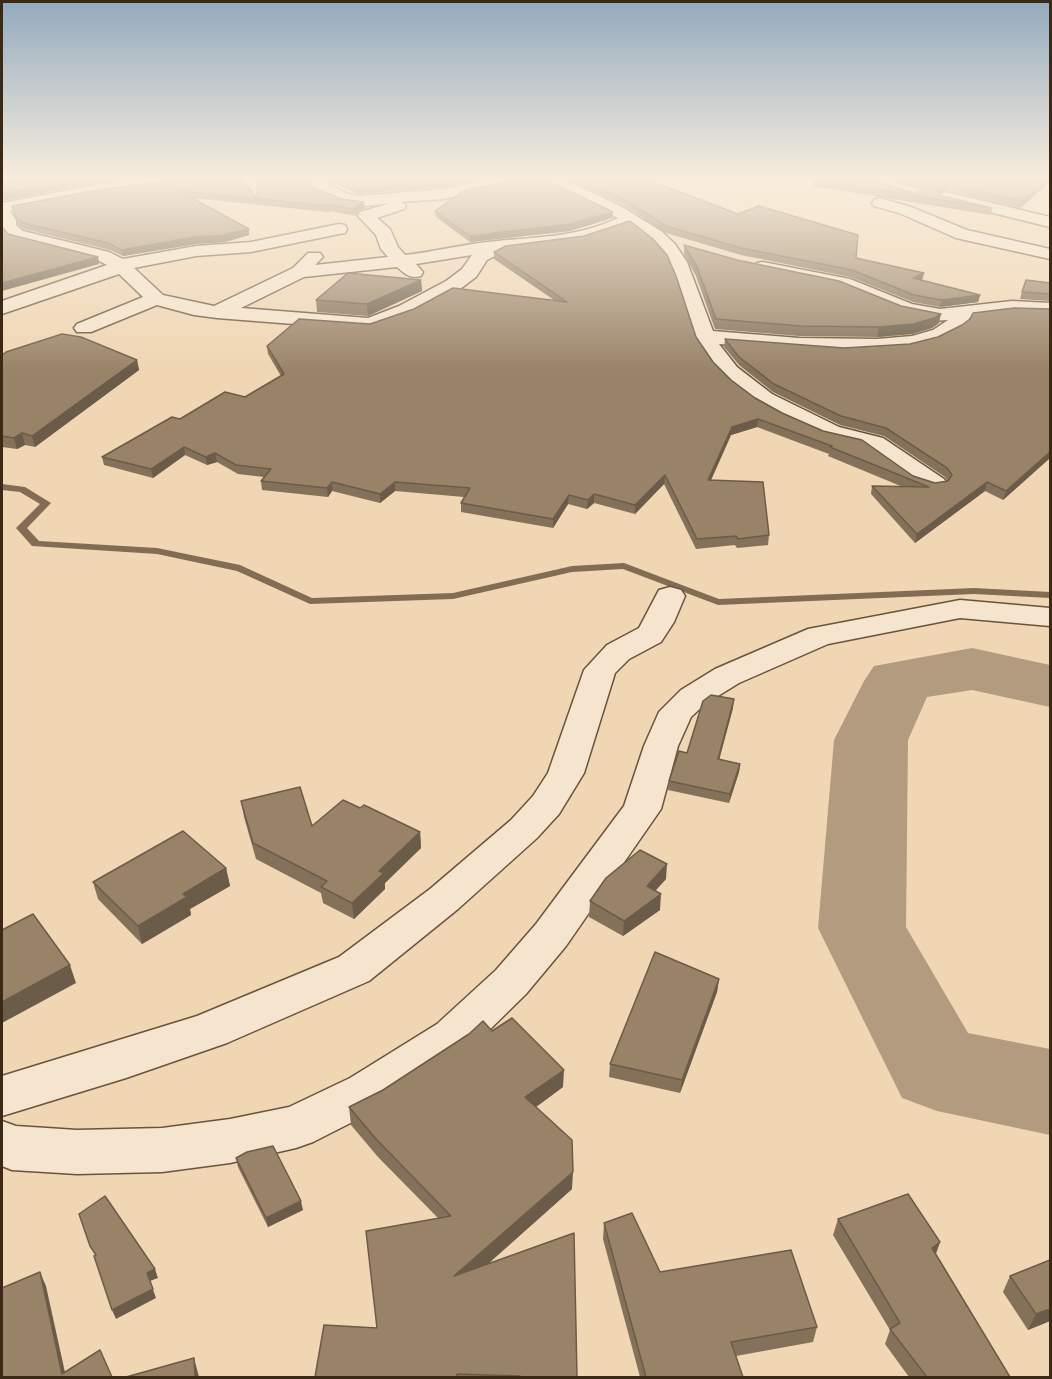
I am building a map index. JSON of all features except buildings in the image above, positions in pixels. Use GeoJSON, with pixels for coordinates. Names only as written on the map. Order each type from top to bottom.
{"type":"FeatureCollection","features":[{"type":"Feature","properties":{"kind":"street"},"geometry":{"type":"LineString","coordinates":[[51,242],[91,252],[120,265],[156,299],[178,306],[217,312],[370,324],[406,310],[439,292],[469,273],[484,254],[501,246]]}},
{"type":"Feature","properties":{"kind":"street"},"geometry":{"type":"LineString","coordinates":[[2,308],[56,288],[107,273],[120,265],[196,252],[277,242]]}},
{"type":"Feature","properties":{"kind":"street"},"geometry":{"type":"LineString","coordinates":[[300,272],[311,258],[335,242]]}},
{"type":"Feature","properties":{"kind":"street"},"geometry":{"type":"LineString","coordinates":[[388,242],[390,249],[401,261],[439,292]]}},
{"type":"Feature","properties":{"kind":"street"},"geometry":{"type":"LineString","coordinates":[[217,312],[300,272],[401,261],[473,248],[533,242]]}},
{"type":"Feature","properties":{"kind":"street"},"geometry":{"type":"LineString","coordinates":[[663,242],[678,262],[704,338],[711,351],[730,372],[764,399],[832,432],[870,441],[882,447],[904,465],[934,484]]}},
{"type":"Feature","properties":{"kind":"street"},"geometry":{"type":"LineString","coordinates":[[672,242],[693,248]]}},
{"type":"Feature","properties":{"kind":"street"},"geometry":{"type":"LineString","coordinates":[[999,242],[1050,254]]}},
{"type":"Feature","properties":{"kind":"street"},"geometry":{"type":"LineString","coordinates":[[747,264],[843,283],[915,311],[940,315],[1012,307],[1050,309]]}},
{"type":"Feature","properties":{"kind":"street"},"geometry":{"type":"LineString","coordinates":[[84,328],[156,299]]}},
{"type":"Feature","properties":{"kind":"street"},"geometry":{"type":"LineString","coordinates":[[704,338],[831,345],[897,345],[914,342],[954,328],[959,322],[958,312]]}},
{"type":"Feature","properties":{"kind":"street"},"geometry":{"type":"LineString","coordinates":[[2,1096],[126,1059],[211,1030],[354,969],[444,899],[524,829],[546,805],[566,773],[600,670],[618,652],[650,635],[659,622],[670,596]]}},
{"type":"Feature","properties":{"kind":"street"},"geometry":{"type":"LineString","coordinates":[[2,1143],[12,1148],[77,1152],[162,1150],[230,1141],[296,1127],[367,1092],[453,1037],[511,982],[550,935],[642,809],[661,746],[676,712],[693,697],[727,676],[819,636],[960,609],[1050,617]]}},
{"type":"Feature","properties":{"kind":"waterway"},"geometry":{"type":"LineString","coordinates":[[2,487],[22,489],[46,503],[21,528],[36,544],[157,551],[240,568],[310,601],[453,596],[572,569],[624,566],[718,602],[974,591],[1050,595]]}},
{"type":"Feature","properties":{"kind":"waterway"},"geometry":{"type":"LineString","coordinates":[[1050,686],[972,669],[899,681],[871,740],[862,928],[937,1069],[1050,1092]]}}]}
